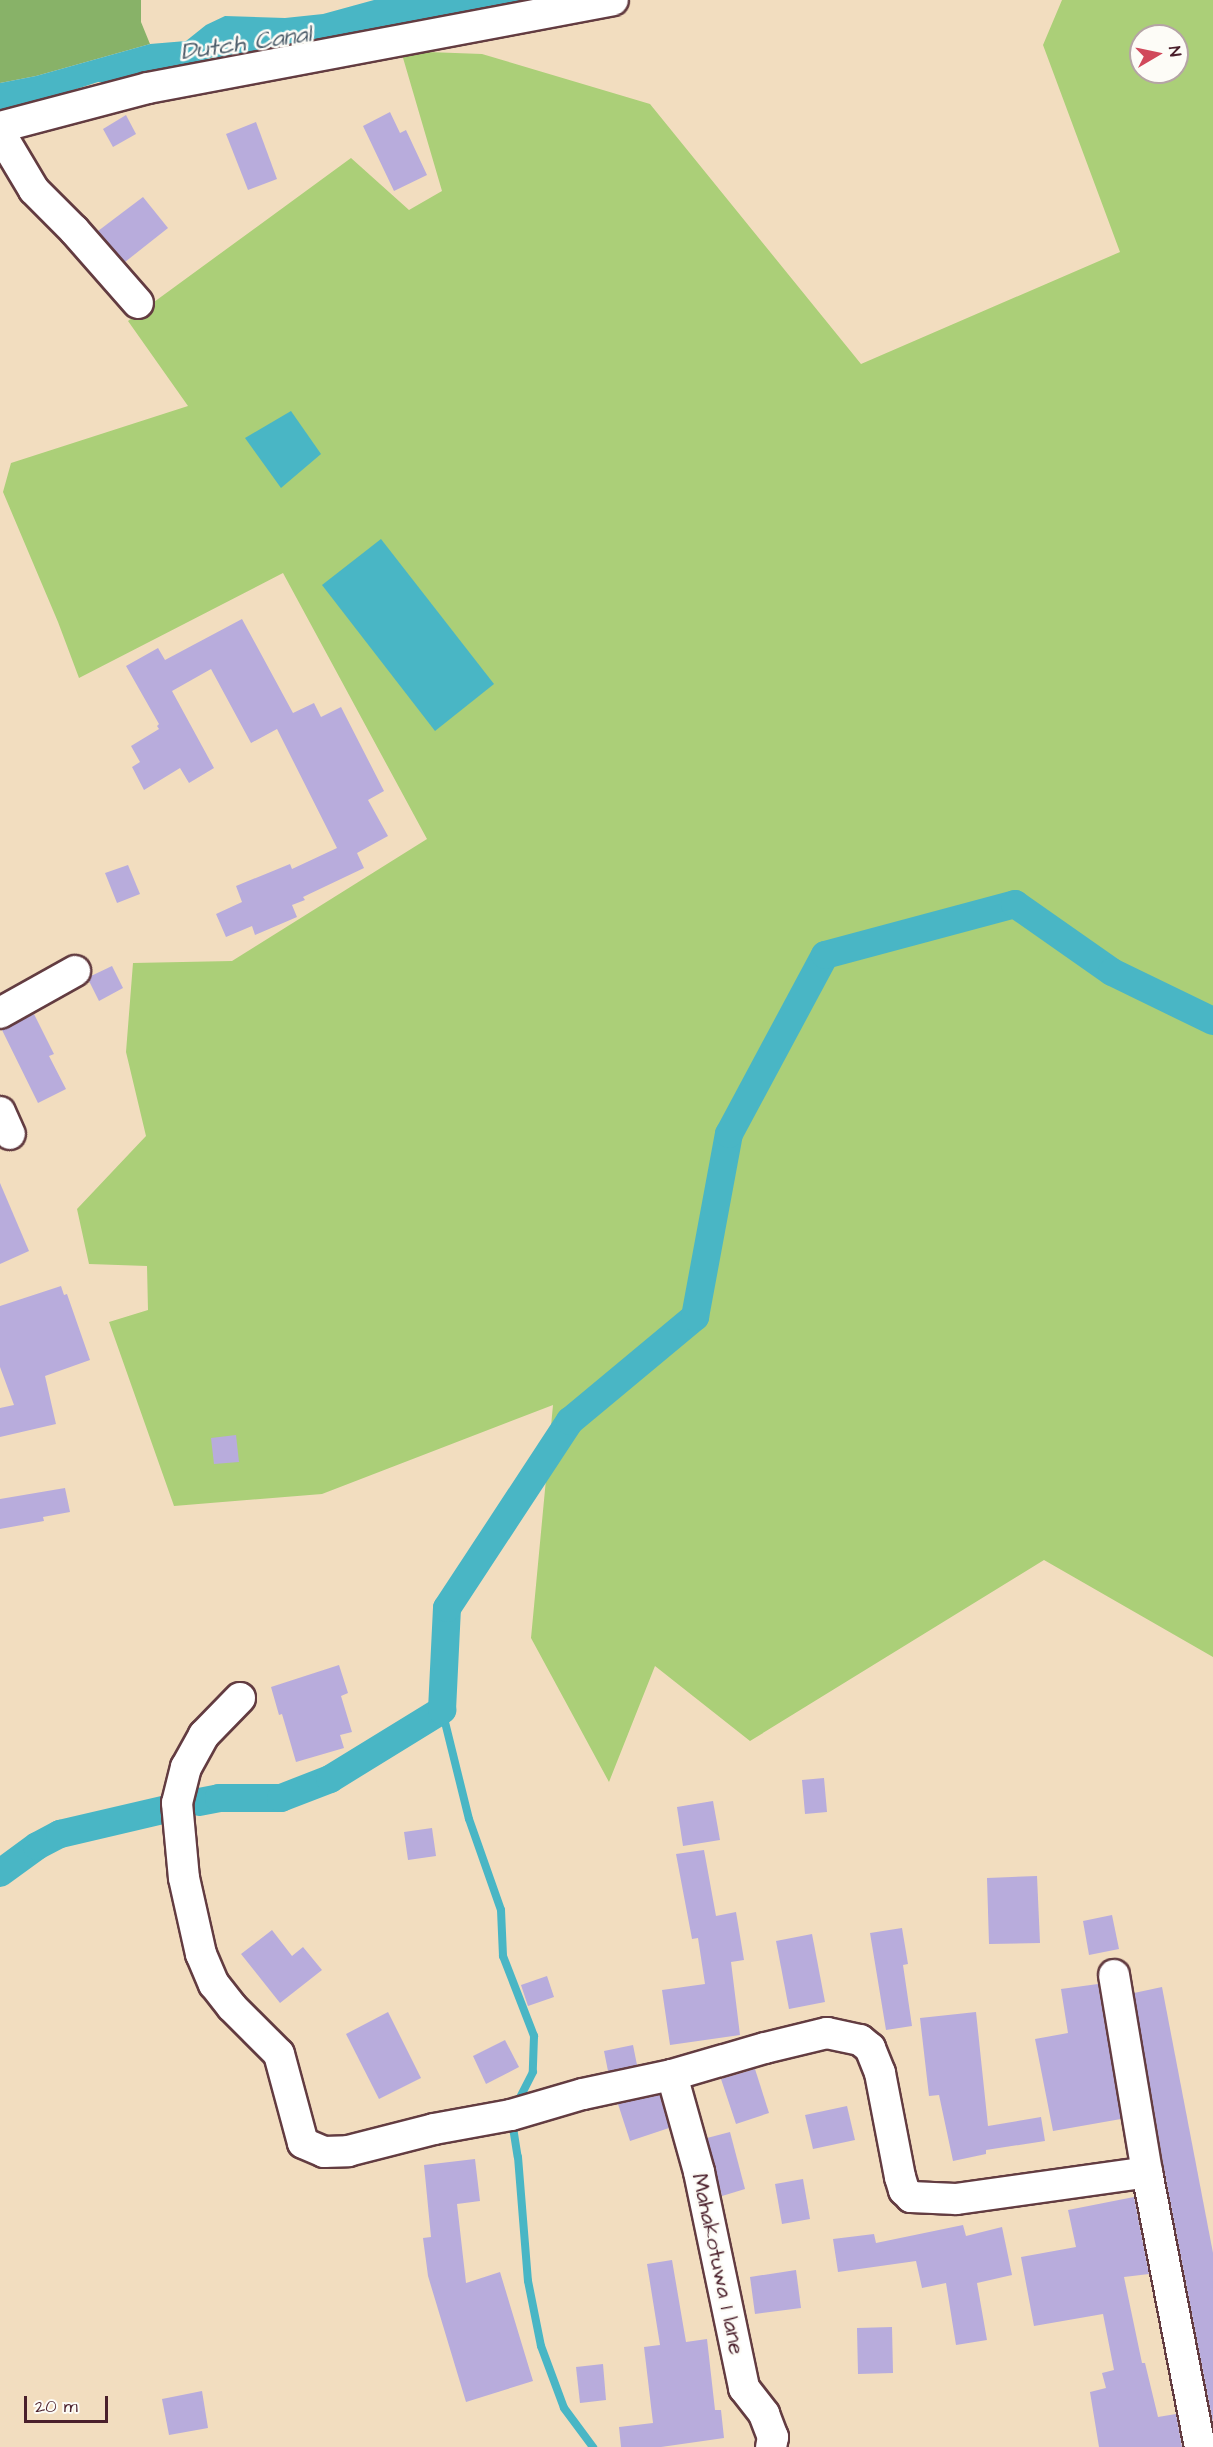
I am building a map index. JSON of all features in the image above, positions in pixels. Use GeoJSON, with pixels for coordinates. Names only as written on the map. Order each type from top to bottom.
{"type":"FeatureCollection","features":[{"type":"Feature","properties":{"kind":"street"},"geometry":{"type":"LineString","coordinates":[[0,127],[148,88],[613,0]]}},
{"type":"Feature","properties":{"kind":"street"},"geometry":{"type":"LineString","coordinates":[[0,133],[34,190],[75,230],[138,303]]}},
{"type":"Feature","properties":{"kind":"street"},"geometry":{"type":"LineString","coordinates":[[0,1013],[75,971]]}},
{"type":"Feature","properties":{"kind":"street"},"geometry":{"type":"LineString","coordinates":[[240,1698],[204,1735],[186,1767],[177,1803],[183,1878],[201,1954],[214,1984],[232,2007],[279,2054],[303,2143],[324,2152],[348,2151],[434,2129],[512,2115],[583,2094],[672,2075],[827,2033],[860,2040],[870,2048],[880,2073],[900,2177],[904,2190],[910,2197],[956,2199],[1147,2172]]}},
{"type":"Feature","properties":{"kind":"street"},"geometry":{"type":"LineString","coordinates":[[1114,1975],[1147,2172],[1200,2447]]}},
{"type":"Feature","properties":{"kind":"street","name":"Mahakotuwa 1 lane"},"geometry":{"type":"LineString","coordinates":[[672,2075],[702,2183],[744,2388],[764,2414],[772,2437],[771,2447]]}},
{"type":"Feature","properties":{"kind":"green space"},"geometry":{"type":"Polygon","coordinates":[[[0,0],[141,0],[141,22],[150,44],[36,76],[0,83],[0,0]]]}},
{"type":"Feature","properties":{"kind":"green space"},"geometry":{"type":"Polygon","coordinates":[[[1062,0],[1213,0],[1213,1657],[1044,1560],[750,1741],[655,1666],[609,1782],[531,1638],[553,1405],[322,1494],[174,1506],[109,1322],[148,1310],[147,1266],[89,1264],[77,1209],[146,1136],[126,1052],[133,963],[232,961],[427,839],[283,573],[79,678],[3,492],[11,463],[188,406],[128,321],[351,158],[409,210],[442,191],[401,51],[482,54],[650,104],[861,364],[1120,252],[1043,45],[1062,0]]]}},
{"type":"Feature","properties":{"kind":"water","name":"Dutch Canal"},"geometry":{"type":"Polygon","coordinates":[[[374,0],[539,0],[260,50],[248,60],[233,67],[213,57],[181,69],[120,83],[98,82],[0,114],[0,83],[36,76],[150,44],[186,41],[206,25],[225,16],[285,18],[323,14],[374,0]]]}},
{"type":"Feature","properties":{"kind":"water"},"geometry":{"type":"Polygon","coordinates":[[[291,411],[321,454],[281,488],[245,438],[291,411]]]}},
{"type":"Feature","properties":{"kind":"water"},"geometry":{"type":"Polygon","coordinates":[[[381,539],[494,684],[435,731],[322,585],[381,539]]]}},
{"type":"Feature","properties":{"kind":"building"},"geometry":{"type":"Polygon","coordinates":[[[390,112],[400,133],[406,130],[427,175],[394,191],[363,126],[390,112]]]}},
{"type":"Feature","properties":{"kind":"building"},"geometry":{"type":"Polygon","coordinates":[[[126,115],[136,134],[113,147],[103,129],[126,115]]]}},
{"type":"Feature","properties":{"kind":"building"},"geometry":{"type":"Polygon","coordinates":[[[256,122],[277,179],[248,190],[226,134],[256,122]]]}},
{"type":"Feature","properties":{"kind":"building"},"geometry":{"type":"Polygon","coordinates":[[[143,197],[168,228],[125,262],[98,231],[143,197]]]}},
{"type":"Feature","properties":{"kind":"building"},"geometry":{"type":"Polygon","coordinates":[[[242,619],[293,713],[314,703],[321,717],[341,707],[384,791],[368,800],[388,836],[357,853],[364,868],[303,897],[305,900],[292,905],[297,917],[255,935],[252,926],[226,937],[216,914],[242,902],[236,886],[290,864],[292,869],[337,848],[277,729],[251,743],[211,669],[172,691],[214,768],[189,783],[180,768],[144,790],[132,767],[140,762],[131,746],[159,729],[157,726],[159,724],[126,666],[158,648],[165,660],[242,619]]]}},
{"type":"Feature","properties":{"kind":"building"},"geometry":{"type":"Polygon","coordinates":[[[128,865],[140,894],[117,903],[105,873],[128,865]]]}},
{"type":"Feature","properties":{"kind":"building"},"geometry":{"type":"Polygon","coordinates":[[[112,966],[123,988],[99,1001],[89,981],[91,976],[112,966]]]}},
{"type":"Feature","properties":{"kind":"building"},"geometry":{"type":"Polygon","coordinates":[[[34,1014],[54,1054],[49,1056],[66,1089],[38,1103],[2,1030],[34,1014]]]}},
{"type":"Feature","properties":{"kind":"building"},"geometry":{"type":"Polygon","coordinates":[[[0,1183],[29,1251],[0,1264],[0,1183]]]}},
{"type":"Feature","properties":{"kind":"building"},"geometry":{"type":"Polygon","coordinates":[[[61,1286],[64,1295],[67,1294],[90,1360],[45,1376],[56,1424],[0,1437],[0,1408],[14,1405],[0,1367],[0,1306],[61,1286]]]}},
{"type":"Feature","properties":{"kind":"building"},"geometry":{"type":"Polygon","coordinates":[[[236,1435],[239,1462],[214,1464],[211,1438],[236,1435]]]}},
{"type":"Feature","properties":{"kind":"building"},"geometry":{"type":"Polygon","coordinates":[[[65,1488],[70,1512],[43,1517],[44,1521],[0,1529],[0,1499],[65,1488]]]}},
{"type":"Feature","properties":{"kind":"building"},"geometry":{"type":"Polygon","coordinates":[[[339,1665],[348,1693],[341,1696],[352,1732],[340,1735],[344,1748],[296,1762],[282,1714],[279,1715],[271,1687],[339,1665]]]}},
{"type":"Feature","properties":{"kind":"building"},"geometry":{"type":"Polygon","coordinates":[[[824,1778],[827,1812],[805,1814],[802,1780],[824,1778]]]}},
{"type":"Feature","properties":{"kind":"building"},"geometry":{"type":"Polygon","coordinates":[[[713,1801],[720,1840],[683,1846],[677,1807],[713,1801]]]}},
{"type":"Feature","properties":{"kind":"building"},"geometry":{"type":"Polygon","coordinates":[[[432,1828],[436,1856],[408,1860],[404,1832],[432,1828]]]}},
{"type":"Feature","properties":{"kind":"building"},"geometry":{"type":"Polygon","coordinates":[[[704,1850],[716,1916],[736,1912],[744,1960],[731,1962],[740,2035],[670,2045],[662,1990],[705,1984],[698,1938],[692,1939],[676,1854],[704,1850]]]}},
{"type":"Feature","properties":{"kind":"building"},"geometry":{"type":"Polygon","coordinates":[[[1037,1876],[1040,1943],[989,1944],[987,1878],[1037,1876]]]}},
{"type":"Feature","properties":{"kind":"building"},"geometry":{"type":"Polygon","coordinates":[[[1112,1915],[1119,1949],[1089,1955],[1083,1921],[1112,1915]]]}},
{"type":"Feature","properties":{"kind":"building"},"geometry":{"type":"Polygon","coordinates":[[[902,1928],[908,1964],[903,1965],[912,2026],[886,2030],[870,1933],[902,1928]]]}},
{"type":"Feature","properties":{"kind":"building"},"geometry":{"type":"Polygon","coordinates":[[[272,1930],[292,1956],[303,1947],[322,1970],[280,2003],[241,1954],[272,1930]]]}},
{"type":"Feature","properties":{"kind":"building"},"geometry":{"type":"Polygon","coordinates":[[[812,1934],[825,2002],[789,2009],[776,1941],[812,1934]]]}},
{"type":"Feature","properties":{"kind":"building"},"geometry":{"type":"Polygon","coordinates":[[[547,1976],[554,1997],[528,2006],[521,1985],[547,1976]]]}},
{"type":"Feature","properties":{"kind":"building"},"geometry":{"type":"Polygon","coordinates":[[[1098,1984],[1121,2119],[1053,2131],[1035,2039],[1068,2033],[1061,1989],[1098,1984]]]}},
{"type":"Feature","properties":{"kind":"building"},"geometry":{"type":"Polygon","coordinates":[[[1162,1987],[1213,2253],[1213,2423],[1164,2169],[1134,1993],[1162,1987]]]}},
{"type":"Feature","properties":{"kind":"building"},"geometry":{"type":"Polygon","coordinates":[[[388,2012],[421,2078],[379,2099],[346,2034],[388,2012]]]}},
{"type":"Feature","properties":{"kind":"building"},"geometry":{"type":"Polygon","coordinates":[[[976,2012],[988,2126],[1041,2117],[1045,2141],[986,2150],[986,2154],[953,2161],[939,2095],[929,2096],[920,2018],[976,2012]]]}},
{"type":"Feature","properties":{"kind":"building"},"geometry":{"type":"Polygon","coordinates":[[[505,2040],[519,2067],[486,2084],[473,2056],[505,2040]]]}},
{"type":"Feature","properties":{"kind":"building"},"geometry":{"type":"Polygon","coordinates":[[[633,2045],[637,2065],[608,2071],[604,2051],[633,2045]]]}},
{"type":"Feature","properties":{"kind":"building"},"geometry":{"type":"Polygon","coordinates":[[[755,2069],[769,2113],[736,2124],[721,2079],[755,2069]]]}},
{"type":"Feature","properties":{"kind":"building"},"geometry":{"type":"Polygon","coordinates":[[[660,2095],[669,2128],[630,2141],[618,2104],[660,2095]]]}},
{"type":"Feature","properties":{"kind":"building"},"geometry":{"type":"Polygon","coordinates":[[[847,2106],[855,2140],[813,2149],[805,2115],[847,2106]]]}},
{"type":"Feature","properties":{"kind":"building"},"geometry":{"type":"Polygon","coordinates":[[[730,2132],[745,2189],[722,2196],[707,2138],[730,2132]]]}},
{"type":"Feature","properties":{"kind":"building"},"geometry":{"type":"Polygon","coordinates":[[[475,2159],[480,2201],[457,2204],[466,2283],[500,2272],[533,2381],[466,2402],[428,2276],[423,2238],[431,2237],[424,2165],[475,2159]]]}},
{"type":"Feature","properties":{"kind":"building"},"geometry":{"type":"Polygon","coordinates":[[[803,2179],[810,2219],[782,2224],[775,2184],[803,2179]]]}},
{"type":"Feature","properties":{"kind":"building"},"geometry":{"type":"Polygon","coordinates":[[[1134,2197],[1149,2274],[1124,2277],[1142,2363],[1145,2363],[1158,2417],[1176,2414],[1182,2447],[1099,2447],[1090,2392],[1106,2388],[1102,2373],[1114,2370],[1103,2314],[1034,2326],[1021,2257],[1076,2247],[1068,2210],[1134,2197]]]}},
{"type":"Feature","properties":{"kind":"building"},"geometry":{"type":"Polygon","coordinates":[[[963,2225],[966,2236],[1002,2227],[1012,2275],[977,2283],[987,2340],[956,2345],[946,2283],[922,2288],[916,2261],[838,2272],[833,2239],[874,2234],[876,2243],[963,2225]]]}},
{"type":"Feature","properties":{"kind":"building"},"geometry":{"type":"Polygon","coordinates":[[[672,2260],[686,2342],[707,2339],[715,2410],[721,2410],[724,2438],[661,2447],[621,2447],[619,2427],[653,2423],[644,2347],[660,2345],[647,2264],[672,2260]]]}},
{"type":"Feature","properties":{"kind":"building"},"geometry":{"type":"Polygon","coordinates":[[[796,2270],[801,2308],[755,2314],[750,2277],[796,2270]]]}},
{"type":"Feature","properties":{"kind":"building"},"geometry":{"type":"Polygon","coordinates":[[[892,2327],[893,2373],[858,2374],[857,2328],[892,2327]]]}},
{"type":"Feature","properties":{"kind":"building"},"geometry":{"type":"Polygon","coordinates":[[[603,2364],[606,2400],[580,2403],[576,2367],[603,2364]]]}},
{"type":"Feature","properties":{"kind":"building"},"geometry":{"type":"Polygon","coordinates":[[[202,2391],[208,2428],[169,2435],[162,2399],[202,2391]]]}},
{"type":"Feature","properties":{"kind":"waterway"},"geometry":{"type":"LineString","coordinates":[[199,1802],[219,1798],[281,1798],[330,1779],[442,1710],[447,1608],[570,1421],[695,1317],[729,1134],[825,955],[1015,904],[1112,972],[1213,1021]]}},
{"type":"Feature","properties":{"kind":"waterway"},"geometry":{"type":"LineString","coordinates":[[442,1710],[469,1819],[501,1910],[503,1956],[534,2036],[533,2072],[516,2106]]}},
{"type":"Feature","properties":{"kind":"waterway"},"geometry":{"type":"LineString","coordinates":[[0,1873],[37,1846],[60,1834],[163,1810]]}},
{"type":"Feature","properties":{"kind":"waterway"},"geometry":{"type":"LineString","coordinates":[[512,2121],[518,2157],[528,2281],[541,2346],[564,2408],[593,2447]]}}]}
